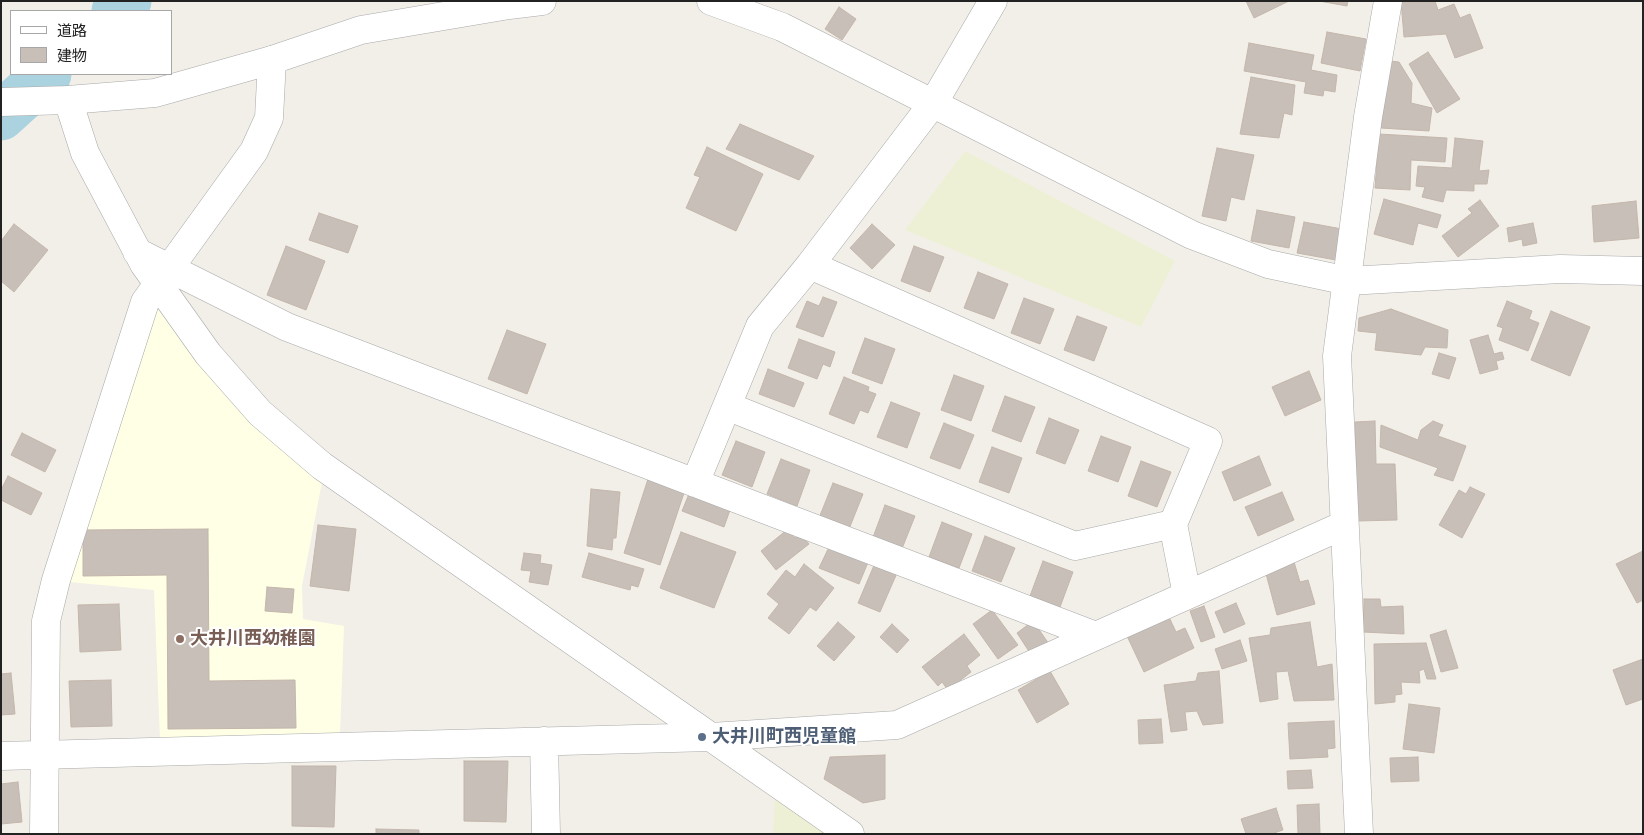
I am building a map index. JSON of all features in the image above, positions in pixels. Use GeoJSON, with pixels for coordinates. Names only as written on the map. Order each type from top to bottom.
{"type":"FeatureCollection","features":[{"type":"Feature","properties":{"kind":"street"},"geometry":{"type":"LineString","coordinates":[[1,102],[63,101],[155,93],[272,60],[362,30],[542,1]]}},
{"type":"Feature","properties":{"kind":"street"},"geometry":{"type":"LineString","coordinates":[[711,1],[782,27],[934,102],[1192,235],[1268,264],[1348,282],[1560,269],[1643,271]]}},
{"type":"Feature","properties":{"kind":"street"},"geometry":{"type":"LineString","coordinates":[[695,483],[760,326],[810,265],[934,102],[993,1]]}},
{"type":"Feature","properties":{"kind":"street"},"geometry":{"type":"LineString","coordinates":[[1359,834],[1337,356],[1368,117],[1388,1]]}},
{"type":"Feature","properties":{"kind":"street"},"geometry":{"type":"LineString","coordinates":[[44,834],[46,621],[56,580],[145,302],[254,151],[268,118],[272,60]]}},
{"type":"Feature","properties":{"kind":"street"},"geometry":{"type":"LineString","coordinates":[[63,101],[85,153],[136,251],[163,277],[208,354],[260,412],[322,466],[850,834]]}},
{"type":"Feature","properties":{"kind":"street"},"geometry":{"type":"LineString","coordinates":[[810,265],[1208,441],[1173,524],[1187,595]]}},
{"type":"Feature","properties":{"kind":"street"},"geometry":{"type":"LineString","coordinates":[[163,277],[286,327],[1096,636]]}},
{"type":"Feature","properties":{"kind":"street"},"geometry":{"type":"LineString","coordinates":[[727,406],[1075,546],[1173,524]]}},
{"type":"Feature","properties":{"kind":"street"},"geometry":{"type":"LineString","coordinates":[[1,756],[711,737],[897,725],[1344,525]]}},
{"type":"Feature","properties":{"kind":"street"},"geometry":{"type":"LineString","coordinates":[[544,741],[546,834]]}},
{"type":"Feature","properties":{"kind":"shaded area"},"geometry":{"type":"Polygon","coordinates":[[[965,151],[1175,261],[1141,327],[905,230],[965,151]]]}},
{"type":"Feature","properties":{"kind":"shaded area"},"geometry":{"type":"Polygon","coordinates":[[[157,308],[214,381],[322,482],[302,586],[303,619],[344,626],[340,733],[160,739],[154,590],[69,582],[157,308]]]}},
{"type":"Feature","properties":{"kind":"shaded area"},"geometry":{"type":"Polygon","coordinates":[[[775,794],[833,834],[773,834],[775,794]]]}},
{"type":"Feature","properties":{"kind":"building"},"geometry":{"type":"Polygon","coordinates":[[[1246,1],[1289,1],[1254,18],[1246,1]]]}},
{"type":"Feature","properties":{"kind":"building"},"geometry":{"type":"Polygon","coordinates":[[[1319,1],[1348,1],[1347,6],[1319,1]]]}},
{"type":"Feature","properties":{"kind":"building"},"geometry":{"type":"Polygon","coordinates":[[[1401,1],[1435,1],[1438,10],[1454,4],[1460,18],[1470,14],[1483,48],[1455,58],[1446,34],[1404,37],[1401,1]]]}},
{"type":"Feature","properties":{"kind":"building"},"geometry":{"type":"Polygon","coordinates":[[[839,7],[856,19],[842,40],[825,29],[839,7]]]}},
{"type":"Feature","properties":{"kind":"building"},"geometry":{"type":"Polygon","coordinates":[[[1327,32],[1366,39],[1360,71],[1321,63],[1327,32]]]}},
{"type":"Feature","properties":{"kind":"building"},"geometry":{"type":"Polygon","coordinates":[[[1249,43],[1314,55],[1311,70],[1337,75],[1335,92],[1324,90],[1323,96],[1304,93],[1306,82],[1244,71],[1249,43]]]}},
{"type":"Feature","properties":{"kind":"building"},"geometry":{"type":"Polygon","coordinates":[[[1428,52],[1460,99],[1437,113],[1409,64],[1428,52]]]}},
{"type":"Feature","properties":{"kind":"building"},"geometry":{"type":"Polygon","coordinates":[[[1390,61],[1399,62],[1412,83],[1411,103],[1432,108],[1429,131],[1381,128],[1390,61]]]}},
{"type":"Feature","properties":{"kind":"building"},"geometry":{"type":"Polygon","coordinates":[[[1251,77],[1295,85],[1292,115],[1284,113],[1279,138],[1240,134],[1251,77]]]}},
{"type":"Feature","properties":{"kind":"building"},"geometry":{"type":"Polygon","coordinates":[[[740,124],[814,156],[799,180],[726,149],[740,124]]]}},
{"type":"Feature","properties":{"kind":"building"},"geometry":{"type":"Polygon","coordinates":[[[1379,134],[1447,138],[1445,162],[1411,160],[1410,190],[1375,188],[1379,134]]]}},
{"type":"Feature","properties":{"kind":"building"},"geometry":{"type":"Polygon","coordinates":[[[1455,138],[1483,141],[1479,171],[1489,170],[1487,184],[1474,184],[1474,191],[1446,190],[1443,202],[1422,197],[1425,187],[1416,186],[1418,166],[1452,168],[1455,138]]]}},
{"type":"Feature","properties":{"kind":"building"},"geometry":{"type":"Polygon","coordinates":[[[707,147],[763,174],[736,231],[686,208],[700,177],[694,175],[707,147]]]}},
{"type":"Feature","properties":{"kind":"building"},"geometry":{"type":"Polygon","coordinates":[[[1217,148],[1254,155],[1244,200],[1231,197],[1226,221],[1202,216],[1217,148]]]}},
{"type":"Feature","properties":{"kind":"building"},"geometry":{"type":"Polygon","coordinates":[[[1384,199],[1441,215],[1437,228],[1418,223],[1413,245],[1374,234],[1384,199]]]}},
{"type":"Feature","properties":{"kind":"building"},"geometry":{"type":"Polygon","coordinates":[[[1480,200],[1499,226],[1458,257],[1442,236],[1472,213],[1468,209],[1480,200]]]}},
{"type":"Feature","properties":{"kind":"building"},"geometry":{"type":"Polygon","coordinates":[[[1636,201],[1639,238],[1594,242],[1592,206],[1636,201]]]}},
{"type":"Feature","properties":{"kind":"building"},"geometry":{"type":"Polygon","coordinates":[[[1257,210],[1295,217],[1289,248],[1251,241],[1257,210]]]}},
{"type":"Feature","properties":{"kind":"building"},"geometry":{"type":"Polygon","coordinates":[[[319,213],[358,226],[348,253],[309,240],[319,213]]]}},
{"type":"Feature","properties":{"kind":"building"},"geometry":{"type":"Polygon","coordinates":[[[1304,222],[1342,229],[1336,260],[1297,253],[1304,222]]]}},
{"type":"Feature","properties":{"kind":"building"},"geometry":{"type":"Polygon","coordinates":[[[1533,223],[1537,243],[1523,246],[1522,239],[1509,242],[1507,228],[1533,223]]]}},
{"type":"Feature","properties":{"kind":"building"},"geometry":{"type":"Polygon","coordinates":[[[14,224],[48,250],[14,292],[1,281],[1,241],[14,224]]]}},
{"type":"Feature","properties":{"kind":"building"},"geometry":{"type":"Polygon","coordinates":[[[872,224],[895,245],[872,269],[850,248],[872,224]]]}},
{"type":"Feature","properties":{"kind":"building"},"geometry":{"type":"Polygon","coordinates":[[[286,246],[325,261],[306,310],[267,295],[286,246]]]}},
{"type":"Feature","properties":{"kind":"building"},"geometry":{"type":"Polygon","coordinates":[[[914,246],[944,257],[930,292],[901,281],[914,246]]]}},
{"type":"Feature","properties":{"kind":"building"},"geometry":{"type":"Polygon","coordinates":[[[978,272],[1008,284],[994,319],[964,308],[978,272]]]}},
{"type":"Feature","properties":{"kind":"building"},"geometry":{"type":"Polygon","coordinates":[[[823,297],[837,302],[823,337],[796,327],[807,301],[819,306],[823,297]]]}},
{"type":"Feature","properties":{"kind":"building"},"geometry":{"type":"Polygon","coordinates":[[[1024,298],[1054,309],[1040,344],[1011,333],[1024,298]]]}},
{"type":"Feature","properties":{"kind":"building"},"geometry":{"type":"Polygon","coordinates":[[[1507,301],[1532,311],[1529,319],[1539,323],[1528,351],[1499,340],[1503,328],[1497,326],[1507,301]]]}},
{"type":"Feature","properties":{"kind":"building"},"geometry":{"type":"Polygon","coordinates":[[[1391,309],[1448,330],[1447,348],[1425,347],[1421,355],[1375,350],[1377,333],[1358,331],[1359,318],[1391,309]]]}},
{"type":"Feature","properties":{"kind":"building"},"geometry":{"type":"Polygon","coordinates":[[[1551,311],[1590,327],[1570,376],[1531,360],[1551,311]]]}},
{"type":"Feature","properties":{"kind":"building"},"geometry":{"type":"Polygon","coordinates":[[[1077,316],[1107,327],[1094,361],[1064,350],[1077,316]]]}},
{"type":"Feature","properties":{"kind":"building"},"geometry":{"type":"Polygon","coordinates":[[[507,330],[546,344],[527,394],[488,379],[507,330]]]}},
{"type":"Feature","properties":{"kind":"building"},"geometry":{"type":"Polygon","coordinates":[[[1488,335],[1494,354],[1502,352],[1504,359],[1496,361],[1498,369],[1480,374],[1470,340],[1488,335]]]}},
{"type":"Feature","properties":{"kind":"building"},"geometry":{"type":"Polygon","coordinates":[[[865,338],[895,349],[882,384],[852,373],[865,338]]]}},
{"type":"Feature","properties":{"kind":"building"},"geometry":{"type":"Polygon","coordinates":[[[799,339],[835,352],[830,367],[823,364],[817,379],[788,368],[799,339]]]}},
{"type":"Feature","properties":{"kind":"building"},"geometry":{"type":"Polygon","coordinates":[[[1439,353],[1456,358],[1449,379],[1432,374],[1439,353]]]}},
{"type":"Feature","properties":{"kind":"building"},"geometry":{"type":"Polygon","coordinates":[[[768,369],[804,383],[794,407],[759,394],[768,369]]]}},
{"type":"Feature","properties":{"kind":"building"},"geometry":{"type":"Polygon","coordinates":[[[1309,371],[1321,400],[1285,416],[1272,387],[1309,371]]]}},
{"type":"Feature","properties":{"kind":"building"},"geometry":{"type":"Polygon","coordinates":[[[954,375],[984,386],[971,421],[941,410],[954,375]]]}},
{"type":"Feature","properties":{"kind":"building"},"geometry":{"type":"Polygon","coordinates":[[[844,377],[869,387],[868,391],[876,394],[868,413],[860,410],[854,424],[829,414],[844,377]]]}},
{"type":"Feature","properties":{"kind":"building"},"geometry":{"type":"Polygon","coordinates":[[[1005,396],[1035,407],[1021,442],[992,431],[1005,396]]]}},
{"type":"Feature","properties":{"kind":"building"},"geometry":{"type":"Polygon","coordinates":[[[891,402],[920,413],[907,448],[877,437],[891,402]]]}},
{"type":"Feature","properties":{"kind":"building"},"geometry":{"type":"Polygon","coordinates":[[[1049,418],[1079,430],[1065,464],[1036,453],[1049,418]]]}},
{"type":"Feature","properties":{"kind":"building"},"geometry":{"type":"Polygon","coordinates":[[[1375,421],[1376,464],[1395,464],[1397,520],[1357,521],[1355,422],[1375,421]]]}},
{"type":"Feature","properties":{"kind":"building"},"geometry":{"type":"Polygon","coordinates":[[[1433,421],[1443,425],[1438,436],[1466,446],[1453,481],[1434,475],[1438,468],[1380,447],[1381,425],[1418,440],[1421,430],[1433,421]]]}},
{"type":"Feature","properties":{"kind":"building"},"geometry":{"type":"Polygon","coordinates":[[[944,423],[974,435],[960,469],[930,458],[944,423]]]}},
{"type":"Feature","properties":{"kind":"building"},"geometry":{"type":"Polygon","coordinates":[[[22,433],[56,450],[45,472],[11,455],[22,433]]]}},
{"type":"Feature","properties":{"kind":"building"},"geometry":{"type":"Polygon","coordinates":[[[1101,436],[1131,447],[1118,482],[1088,471],[1101,436]]]}},
{"type":"Feature","properties":{"kind":"building"},"geometry":{"type":"Polygon","coordinates":[[[736,441],[765,452],[752,487],[722,475],[736,441]]]}},
{"type":"Feature","properties":{"kind":"building"},"geometry":{"type":"Polygon","coordinates":[[[992,447],[1022,458],[1009,493],[979,482],[992,447]]]}},
{"type":"Feature","properties":{"kind":"building"},"geometry":{"type":"Polygon","coordinates":[[[1259,456],[1271,485],[1234,501],[1222,472],[1259,456]]]}},
{"type":"Feature","properties":{"kind":"building"},"geometry":{"type":"Polygon","coordinates":[[[781,459],[810,470],[797,506],[767,494],[781,459]]]}},
{"type":"Feature","properties":{"kind":"building"},"geometry":{"type":"Polygon","coordinates":[[[1141,461],[1171,472],[1157,507],[1128,496],[1141,461]]]}},
{"type":"Feature","properties":{"kind":"building"},"geometry":{"type":"Polygon","coordinates":[[[8,476],[42,493],[31,515],[1,500],[1,490],[8,476]]]}},
{"type":"Feature","properties":{"kind":"building"},"geometry":{"type":"Polygon","coordinates":[[[648,479],[684,493],[660,565],[624,553],[648,479]]]}},
{"type":"Feature","properties":{"kind":"building"},"geometry":{"type":"Polygon","coordinates":[[[833,483],[863,494],[849,529],[819,518],[833,483]]]}},
{"type":"Feature","properties":{"kind":"building"},"geometry":{"type":"Polygon","coordinates":[[[1470,487],[1485,494],[1462,538],[1439,525],[1459,490],[1466,494],[1470,487]]]}},
{"type":"Feature","properties":{"kind":"building"},"geometry":{"type":"Polygon","coordinates":[[[591,489],[620,492],[616,538],[613,538],[612,550],[587,546],[591,489]]]}},
{"type":"Feature","properties":{"kind":"building"},"geometry":{"type":"Polygon","coordinates":[[[1282,492],[1294,520],[1258,536],[1245,507],[1282,492]]]}},
{"type":"Feature","properties":{"kind":"building"},"geometry":{"type":"Polygon","coordinates":[[[689,494],[730,510],[724,527],[682,511],[689,494]]]}},
{"type":"Feature","properties":{"kind":"building"},"geometry":{"type":"Polygon","coordinates":[[[885,505],[915,516],[901,551],[872,540],[885,505]]]}},
{"type":"Feature","properties":{"kind":"building"},"geometry":{"type":"Polygon","coordinates":[[[942,522],[972,534],[959,568],[929,557],[942,522]]]}},
{"type":"Feature","properties":{"kind":"building"},"geometry":{"type":"Polygon","coordinates":[[[318,525],[356,529],[349,591],[310,586],[318,525]]]}},
{"type":"Feature","properties":{"kind":"building"},"geometry":{"type":"Polygon","coordinates":[[[208,529],[209,681],[295,680],[296,728],[168,729],[167,575],[83,576],[83,530],[208,529]]]}},
{"type":"Feature","properties":{"kind":"building"},"geometry":{"type":"Polygon","coordinates":[[[788,529],[795,538],[801,534],[809,544],[776,570],[761,551],[788,529]]]}},
{"type":"Feature","properties":{"kind":"building"},"geometry":{"type":"Polygon","coordinates":[[[681,532],[736,552],[714,608],[660,588],[681,532]]]}},
{"type":"Feature","properties":{"kind":"building"},"geometry":{"type":"Polygon","coordinates":[[[985,536],[1015,548],[1001,582],[972,571],[985,536]]]}},
{"type":"Feature","properties":{"kind":"building"},"geometry":{"type":"Polygon","coordinates":[[[830,545],[869,560],[859,584],[819,568],[830,545]]]}},
{"type":"Feature","properties":{"kind":"building"},"geometry":{"type":"Polygon","coordinates":[[[1643,551],[1643,600],[1637,603],[1616,564],[1643,551]]]}},
{"type":"Feature","properties":{"kind":"building"},"geometry":{"type":"Polygon","coordinates":[[[524,553],[541,555],[540,563],[552,565],[548,585],[529,582],[531,571],[521,570],[524,553]]]}},
{"type":"Feature","properties":{"kind":"building"},"geometry":{"type":"Polygon","coordinates":[[[589,553],[644,569],[638,587],[631,585],[630,590],[582,577],[589,553]]]}},
{"type":"Feature","properties":{"kind":"building"},"geometry":{"type":"Polygon","coordinates":[[[1043,561],[1073,572],[1060,607],[1030,596],[1043,561]]]}},
{"type":"Feature","properties":{"kind":"building"},"geometry":{"type":"Polygon","coordinates":[[[1294,562],[1300,582],[1308,580],[1315,604],[1277,615],[1265,570],[1294,562]]]}},
{"type":"Feature","properties":{"kind":"building"},"geometry":{"type":"Polygon","coordinates":[[[875,563],[897,573],[880,612],[858,603],[875,563]]]}},
{"type":"Feature","properties":{"kind":"building"},"geometry":{"type":"Polygon","coordinates":[[[804,564],[834,588],[816,611],[810,607],[789,634],[768,618],[779,604],[767,594],[786,570],[795,577],[804,564]]]}},
{"type":"Feature","properties":{"kind":"building"},"geometry":{"type":"Polygon","coordinates":[[[267,587],[294,589],[292,613],[265,611],[267,587]]]}},
{"type":"Feature","properties":{"kind":"building"},"geometry":{"type":"Polygon","coordinates":[[[1364,599],[1380,599],[1381,607],[1403,606],[1404,634],[1363,632],[1364,599]]]}},
{"type":"Feature","properties":{"kind":"building"},"geometry":{"type":"Polygon","coordinates":[[[1236,603],[1245,624],[1224,633],[1215,612],[1236,603]]]}},
{"type":"Feature","properties":{"kind":"building"},"geometry":{"type":"Polygon","coordinates":[[[119,604],[121,650],[80,652],[78,605],[119,604]]]}},
{"type":"Feature","properties":{"kind":"building"},"geometry":{"type":"Polygon","coordinates":[[[1204,606],[1215,637],[1201,642],[1190,611],[1204,606]]]}},
{"type":"Feature","properties":{"kind":"building"},"geometry":{"type":"Polygon","coordinates":[[[992,610],[1018,645],[998,659],[973,624],[992,610]]]}},
{"type":"Feature","properties":{"kind":"building"},"geometry":{"type":"Polygon","coordinates":[[[1169,617],[1176,632],[1185,628],[1194,648],[1144,672],[1127,636],[1169,617]]]}},
{"type":"Feature","properties":{"kind":"building"},"geometry":{"type":"Polygon","coordinates":[[[1033,621],[1049,644],[1032,656],[1017,633],[1033,621]]]}},
{"type":"Feature","properties":{"kind":"building"},"geometry":{"type":"Polygon","coordinates":[[[838,622],[855,637],[834,661],[817,646],[838,622]]]}},
{"type":"Feature","properties":{"kind":"building"},"geometry":{"type":"Polygon","coordinates":[[[1310,622],[1317,667],[1332,664],[1334,700],[1294,701],[1288,671],[1276,672],[1278,699],[1260,702],[1249,638],[1270,635],[1271,628],[1310,622]]]}},
{"type":"Feature","properties":{"kind":"building"},"geometry":{"type":"Polygon","coordinates":[[[892,624],[909,640],[897,653],[880,637],[892,624]]]}},
{"type":"Feature","properties":{"kind":"building"},"geometry":{"type":"Polygon","coordinates":[[[1446,630],[1458,668],[1441,672],[1430,635],[1446,630]]]}},
{"type":"Feature","properties":{"kind":"building"},"geometry":{"type":"Polygon","coordinates":[[[964,634],[980,655],[967,666],[971,672],[948,690],[942,682],[938,686],[922,667],[964,634]]]}},
{"type":"Feature","properties":{"kind":"building"},"geometry":{"type":"Polygon","coordinates":[[[1240,640],[1247,661],[1222,669],[1215,649],[1240,640]]]}},
{"type":"Feature","properties":{"kind":"building"},"geometry":{"type":"Polygon","coordinates":[[[1426,643],[1436,679],[1427,679],[1424,669],[1419,671],[1420,683],[1401,682],[1402,694],[1395,695],[1395,702],[1375,704],[1374,644],[1426,643]]]}},
{"type":"Feature","properties":{"kind":"building"},"geometry":{"type":"Polygon","coordinates":[[[1643,659],[1643,699],[1626,705],[1613,670],[1643,659]]]}},
{"type":"Feature","properties":{"kind":"building"},"geometry":{"type":"Polygon","coordinates":[[[1050,671],[1069,704],[1037,723],[1018,690],[1050,671]]]}},
{"type":"Feature","properties":{"kind":"building"},"geometry":{"type":"Polygon","coordinates":[[[1219,671],[1223,723],[1203,725],[1197,711],[1185,712],[1187,730],[1171,732],[1164,685],[1196,681],[1198,673],[1219,671]]]}},
{"type":"Feature","properties":{"kind":"building"},"geometry":{"type":"Polygon","coordinates":[[[11,673],[15,714],[1,715],[1,674],[11,673]]]}},
{"type":"Feature","properties":{"kind":"building"},"geometry":{"type":"Polygon","coordinates":[[[111,680],[112,726],[71,727],[69,681],[111,680]]]}},
{"type":"Feature","properties":{"kind":"building"},"geometry":{"type":"Polygon","coordinates":[[[1409,704],[1440,708],[1434,753],[1403,749],[1409,704]]]}},
{"type":"Feature","properties":{"kind":"building"},"geometry":{"type":"Polygon","coordinates":[[[1161,719],[1163,743],[1139,744],[1138,720],[1161,719]]]}},
{"type":"Feature","properties":{"kind":"building"},"geometry":{"type":"Polygon","coordinates":[[[1334,721],[1335,748],[1327,749],[1328,757],[1290,759],[1288,723],[1334,721]]]}},
{"type":"Feature","properties":{"kind":"building"},"geometry":{"type":"Polygon","coordinates":[[[885,755],[885,799],[863,803],[824,779],[830,757],[885,755]]]}},
{"type":"Feature","properties":{"kind":"building"},"geometry":{"type":"Polygon","coordinates":[[[1418,757],[1419,781],[1391,782],[1390,758],[1418,757]]]}},
{"type":"Feature","properties":{"kind":"building"},"geometry":{"type":"Polygon","coordinates":[[[464,761],[508,761],[506,822],[464,821],[464,761]]]}},
{"type":"Feature","properties":{"kind":"building"},"geometry":{"type":"Polygon","coordinates":[[[292,766],[336,766],[334,827],[292,826],[292,766]]]}},
{"type":"Feature","properties":{"kind":"building"},"geometry":{"type":"Polygon","coordinates":[[[1311,770],[1313,788],[1288,789],[1287,771],[1311,770]]]}},
{"type":"Feature","properties":{"kind":"building"},"geometry":{"type":"Polygon","coordinates":[[[18,782],[22,822],[1,824],[1,784],[18,782]]]}},
{"type":"Feature","properties":{"kind":"building"},"geometry":{"type":"Polygon","coordinates":[[[1319,804],[1320,834],[1298,834],[1297,805],[1319,804]]]}},
{"type":"Feature","properties":{"kind":"building"},"geometry":{"type":"Polygon","coordinates":[[[1276,808],[1283,830],[1271,834],[1246,834],[1241,819],[1276,808]]]}},
{"type":"Feature","properties":{"kind":"building"},"geometry":{"type":"Polygon","coordinates":[[[376,829],[419,830],[419,834],[376,834],[376,829]]]}},
{"type":"Feature","properties":{"kind":"waterway"},"geometry":{"type":"LineString","coordinates":[[117,10],[127,1]]}},
{"type":"Feature","properties":{"kind":"waterway"},"geometry":{"type":"LineString","coordinates":[[1,116],[46,75]]}},
{"type":"Feature","properties":{"kind":"place","name":"大井川西幼稚園"},"geometry":{"type":"Point","coordinates":[180,639]}},
{"type":"Feature","properties":{"kind":"place","name":"大井川町西児童館"},"geometry":{"type":"Point","coordinates":[702,737]}}]}
